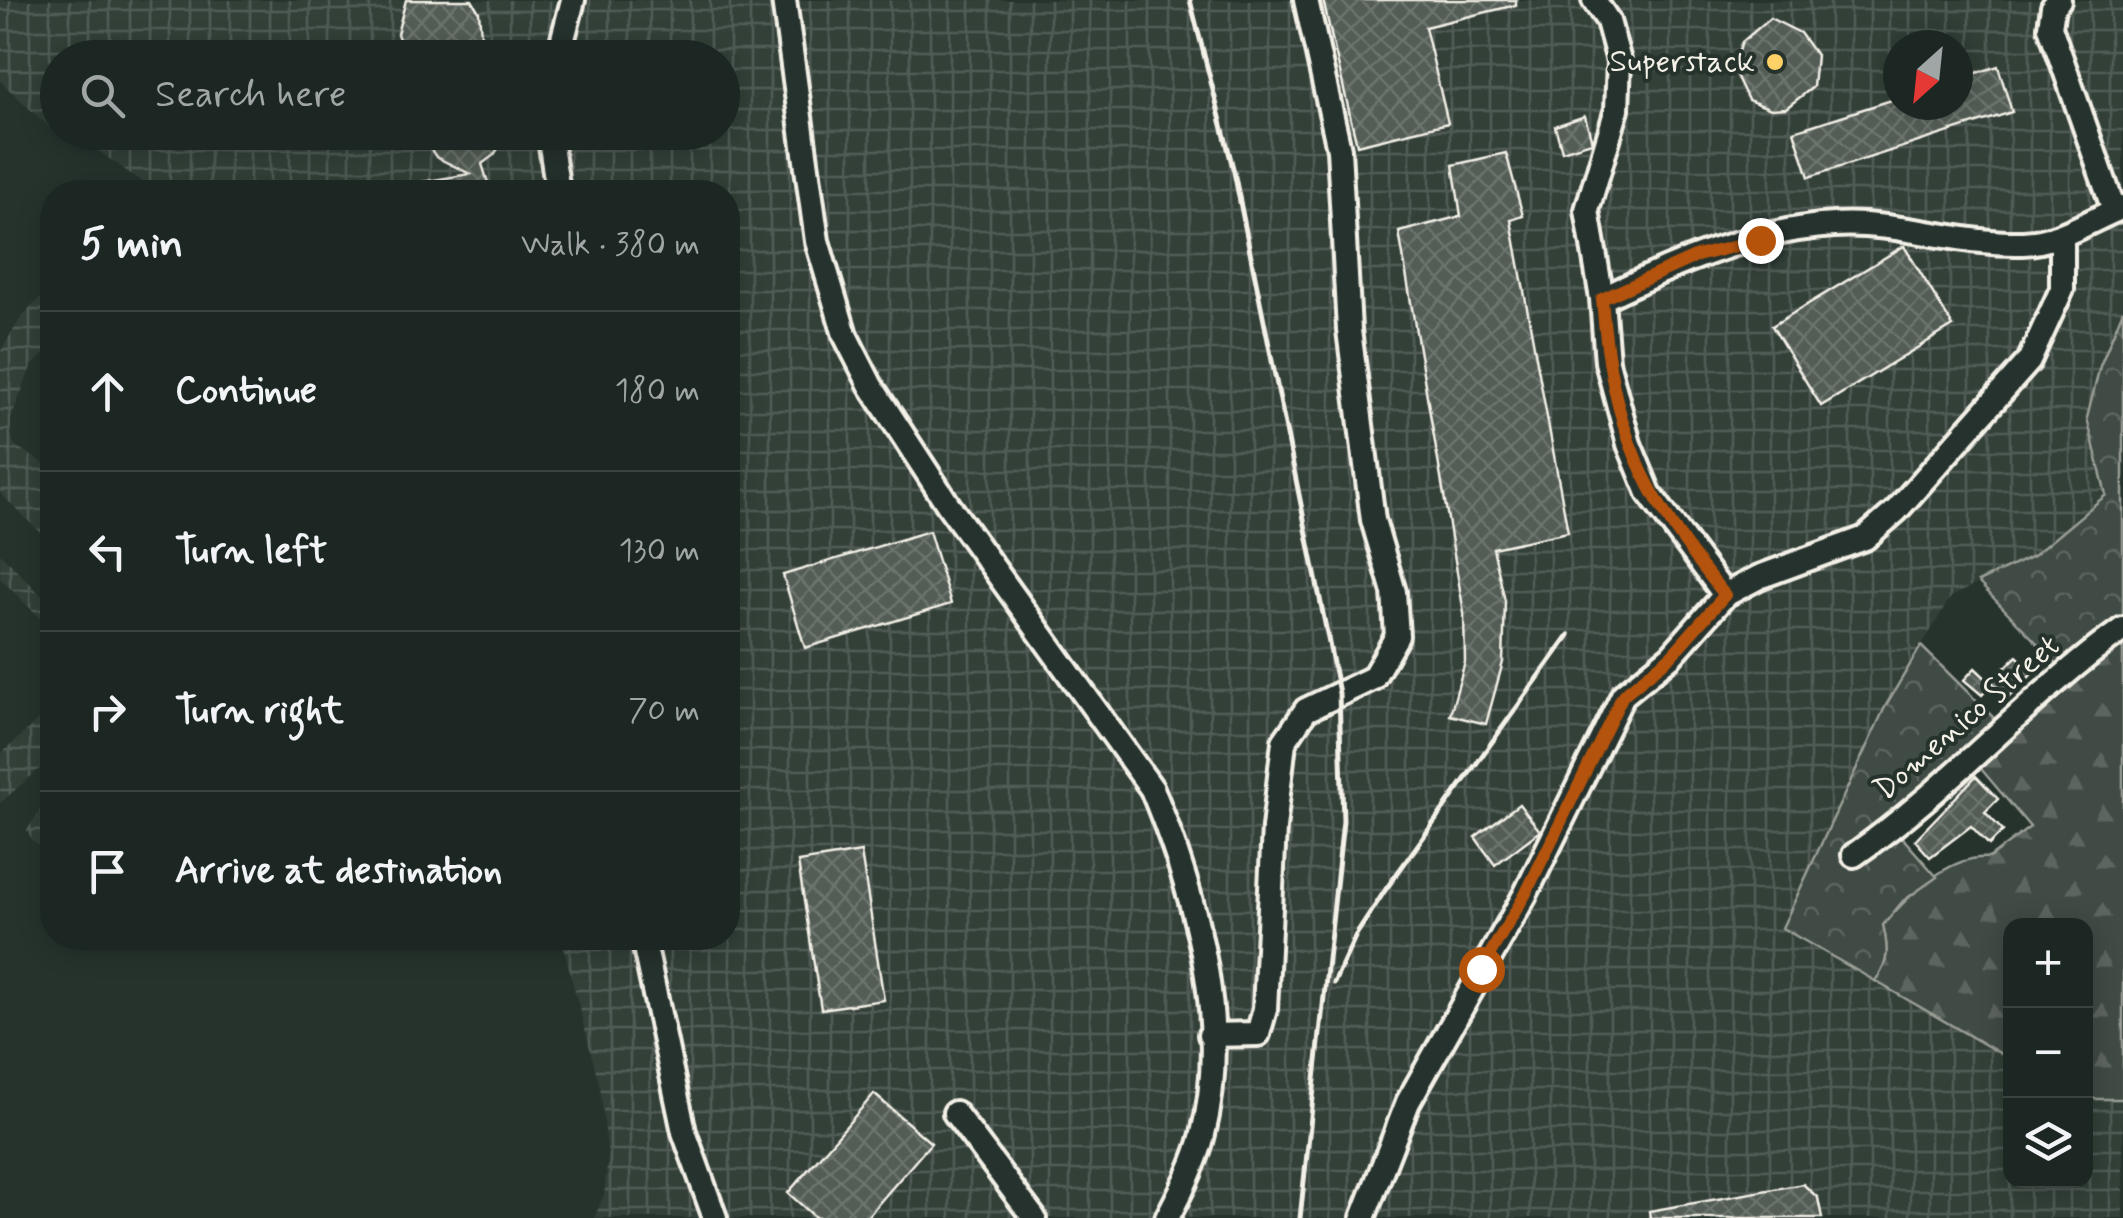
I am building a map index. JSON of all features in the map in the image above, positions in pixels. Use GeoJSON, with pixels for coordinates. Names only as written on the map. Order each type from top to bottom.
{"type":"FeatureCollection","features":[{"type":"Feature","properties":{"kind":"street"},"geometry":{"type":"LineString","coordinates":[[563,40],[574,0]]}},
{"type":"Feature","properties":{"kind":"street"},"geometry":{"type":"LineString","coordinates":[[784,0],[818,241],[845,335],[872,386],[949,506],[1152,789],[1173,840],[1205,976],[1212,1062],[1204,1133],[1167,1218]]}},
{"type":"Feature","properties":{"kind":"street"},"geometry":{"type":"LineString","coordinates":[[1210,1035],[1258,1034],[1265,1009],[1274,828],[1284,742],[1306,710],[1373,678],[1397,636],[1394,592],[1374,520],[1349,330],[1339,149],[1306,0]]}},
{"type":"Feature","properties":{"kind":"street"},"geometry":{"type":"LineString","coordinates":[[1594,0],[1608,20],[1619,61],[1618,109],[1587,210],[1602,299],[1607,362],[1629,444],[1649,493],[1725,595]]}},
{"type":"Feature","properties":{"kind":"street"},"geometry":{"type":"LineString","coordinates":[[1602,299],[1697,256],[1830,225],[1892,224],[2024,243],[2062,236],[2119,209],[2050,27],[2053,7],[2059,0]]}},
{"type":"Feature","properties":{"kind":"street"},"geometry":{"type":"LineString","coordinates":[[552,150],[556,180]]}},
{"type":"Feature","properties":{"kind":"street"},"geometry":{"type":"LineString","coordinates":[[1363,1218],[1408,1102],[1525,895],[1623,695],[1671,656],[1725,595],[1759,576],[1864,538],[1896,511],[2029,361],[2062,289],[2062,236]]}},
{"type":"Feature","properties":{"kind":"street","name":"Domenico Street"},"geometry":{"type":"LineString","coordinates":[[1854,856],[1928,800],[2052,684],[2123,629]]}},
{"type":"Feature","properties":{"kind":"street"},"geometry":{"type":"LineString","coordinates":[[646,950],[684,1132],[715,1218]]}},
{"type":"Feature","properties":{"kind":"street"},"geometry":{"type":"LineString","coordinates":[[954,1113],[1034,1218]]}},
{"type":"Feature","properties":{"kind":"shaded area"},"geometry":{"type":"Polygon","coordinates":[[[0,0],[2123,0],[2123,310],[2100,366],[2087,418],[2106,495],[2033,556],[1951,597],[1886,705],[1782,927],[2003,1055],[2003,1188],[2093,1188],[2093,1099],[2123,1099],[2123,1218],[594,1218],[604,1195],[608,1157],[600,1087],[564,950],[740,950],[740,180],[139,180],[97,150],[740,150],[740,40],[40,40],[40,118],[0,81],[0,0]]]}},
{"type":"Feature","properties":{"kind":"shaded area"},"geometry":{"type":"Polygon","coordinates":[[[38,300],[40,358],[31,367],[11,419],[11,433],[14,445],[40,461],[40,532],[0,493],[0,352],[21,318],[38,300]]]}},
{"type":"Feature","properties":{"kind":"shaded area"},"geometry":{"type":"Polygon","coordinates":[[[0,553],[40,594],[40,618],[0,578],[0,553]]]}},
{"type":"Feature","properties":{"kind":"shaded area"},"geometry":{"type":"Polygon","coordinates":[[[40,718],[40,768],[0,803],[0,755],[40,718]]]}},
{"type":"Feature","properties":{"kind":"shaded area"},"geometry":{"type":"Polygon","coordinates":[[[40,810],[40,846],[33,842],[27,830],[40,810]]]}},
{"type":"Feature","properties":{"kind":"green space"},"geometry":{"type":"Polygon","coordinates":[[[2123,310],[2123,627],[2065,672],[1978,582],[2033,556],[2106,495],[2087,418],[2100,366],[2123,310]]]}},
{"type":"Feature","properties":{"kind":"green space"},"geometry":{"type":"Polygon","coordinates":[[[2113,634],[2123,648],[2123,1099],[2093,1099],[2093,918],[2003,918],[2003,1055],[1875,981],[1886,954],[1883,925],[1904,902],[1944,870],[1989,858],[2030,827],[1971,757],[2113,634]]]}},
{"type":"Feature","properties":{"kind":"green space"},"geometry":{"type":"Polygon","coordinates":[[[1921,646],[2003,727],[1893,827],[1937,877],[1903,901],[1883,925],[1886,954],[1875,981],[1782,928],[1886,705],[1921,646]]]}},
{"type":"Feature","properties":{"kind":"building"},"geometry":{"type":"Polygon","coordinates":[[[406,0],[472,0],[479,12],[479,40],[400,40],[397,34],[406,0]]]}},
{"type":"Feature","properties":{"kind":"building"},"geometry":{"type":"Polygon","coordinates":[[[1323,0],[1516,0],[1516,5],[1425,27],[1448,123],[1357,145],[1323,0]]]}},
{"type":"Feature","properties":{"kind":"building","name":"Superstack"},"geometry":{"type":"Polygon","coordinates":[[[1770,18],[1800,33],[1816,55],[1813,87],[1786,108],[1771,109],[1748,100],[1733,69],[1742,42],[1770,18]]]}},
{"type":"Feature","properties":{"kind":"building"},"geometry":{"type":"Polygon","coordinates":[[[1998,66],[2012,112],[1809,177],[1794,131],[1883,103],[1883,120],[1973,120],[1973,74],[1998,66]]]}},
{"type":"Feature","properties":{"kind":"building"},"geometry":{"type":"Polygon","coordinates":[[[1585,116],[1592,142],[1562,151],[1555,126],[1585,116]]]}},
{"type":"Feature","properties":{"kind":"building"},"geometry":{"type":"Polygon","coordinates":[[[431,150],[497,150],[482,164],[487,180],[433,180],[470,174],[436,157],[431,150]]]}},
{"type":"Feature","properties":{"kind":"building"},"geometry":{"type":"Polygon","coordinates":[[[1506,153],[1523,216],[1511,220],[1568,532],[1493,548],[1505,601],[1503,662],[1486,724],[1450,715],[1465,662],[1464,613],[1399,232],[1461,216],[1453,165],[1506,153]]]}},
{"type":"Feature","properties":{"kind":"building"},"geometry":{"type":"Polygon","coordinates":[[[1904,246],[1953,326],[1821,406],[1772,326],[1904,246]]]}},
{"type":"Feature","properties":{"kind":"building"},"geometry":{"type":"Polygon","coordinates":[[[929,531],[951,604],[805,648],[783,575],[929,531]]]}},
{"type":"Feature","properties":{"kind":"building"},"geometry":{"type":"Polygon","coordinates":[[[2017,656],[2033,673],[2008,698],[1991,681],[2017,656]]]}},
{"type":"Feature","properties":{"kind":"building"},"geometry":{"type":"Polygon","coordinates":[[[1975,668],[1992,684],[1982,695],[1964,680],[1975,668]]]}},
{"type":"Feature","properties":{"kind":"building"},"geometry":{"type":"Polygon","coordinates":[[[1976,776],[1998,799],[1985,812],[2003,831],[1989,845],[1971,826],[1930,857],[1915,840],[1976,776]]]}},
{"type":"Feature","properties":{"kind":"building"},"geometry":{"type":"Polygon","coordinates":[[[1519,804],[1540,831],[1495,865],[1475,837],[1519,804]]]}},
{"type":"Feature","properties":{"kind":"building"},"geometry":{"type":"Polygon","coordinates":[[[861,852],[884,1000],[821,1009],[798,862],[861,852]]]}},
{"type":"Feature","properties":{"kind":"building"},"geometry":{"type":"Polygon","coordinates":[[[874,1094],[931,1143],[866,1218],[816,1218],[788,1193],[874,1094]]]}},
{"type":"Feature","properties":{"kind":"building"},"geometry":{"type":"Polygon","coordinates":[[[1803,1184],[1818,1198],[1822,1218],[1650,1218],[1649,1211],[1803,1184]]]}},
{"type":"Feature","properties":{"kind":"railway"},"geometry":{"type":"LineString","coordinates":[[1190,0],[1234,172],[1339,693],[1343,821],[1300,1218]]}},
{"type":"Feature","properties":{"kind":"railway"},"geometry":{"type":"LineString","coordinates":[[1334,983],[1356,935],[1386,889],[1569,635]]}},
{"type":"Feature","properties":{"kind":"place","name":"Superstack"},"geometry":{"type":"Point","coordinates":[1775,62]}},
{"type":"Feature","properties":{"kind":"route"},"geometry":{"type":"LineString","coordinates":[[1481,969],[1525,895],[1623,695],[1671,656],[1725,595],[1649,493],[1629,444],[1607,362],[1602,299],[1697,256],[1760,240]]}}]}
